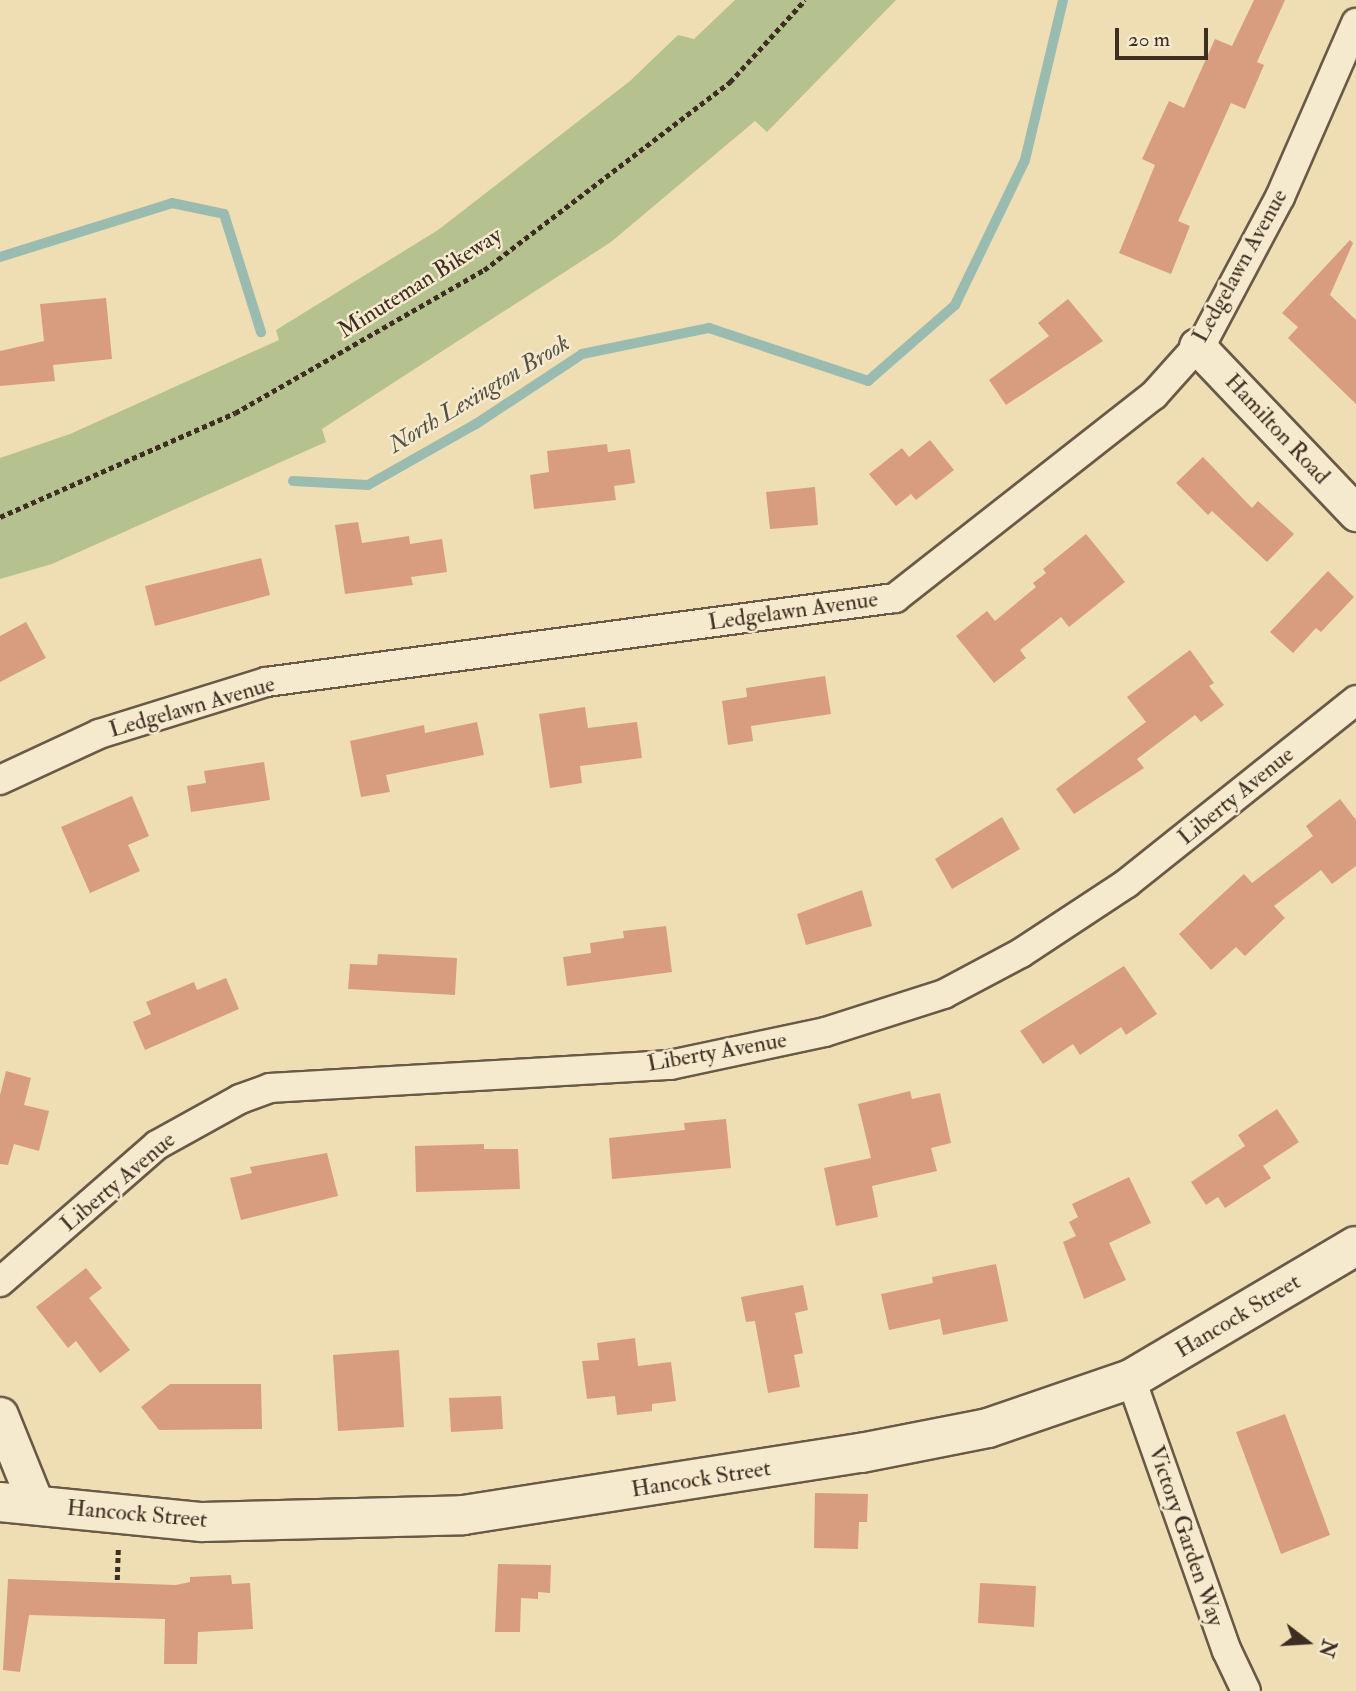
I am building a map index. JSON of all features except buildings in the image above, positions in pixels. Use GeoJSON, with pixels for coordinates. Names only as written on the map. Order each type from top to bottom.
{"type":"FeatureCollection","features":[{"type":"Feature","properties":{"kind":"main road","name":"Hancock Street"},"geometry":{"type":"LineString","coordinates":[[18,1503],[202,1522],[463,1515],[923,1441],[1052,1409],[1131,1379],[1356,1246]]}},
{"type":"Feature","properties":{"kind":"street","name":"Ledgelawn Avenue"},"geometry":{"type":"LineString","coordinates":[[0,780],[99,734],[266,682],[895,598],[1154,395],[1197,346],[1280,197],[1356,23]]}},
{"type":"Feature","properties":{"kind":"street","name":"Hamilton Road"},"geometry":{"type":"LineString","coordinates":[[1197,346],[1356,513]]}},
{"type":"Feature","properties":{"kind":"street","name":"Liberty Avenue"},"geometry":{"type":"LineString","coordinates":[[0,1282],[157,1145],[231,1103],[270,1088],[670,1065],[825,1032],[944,994],[1074,921],[1356,700]]}},
{"type":"Feature","properties":{"kind":"street","name":"Victory Garden Way"},"geometry":{"type":"LineString","coordinates":[[1131,1379],[1227,1651],[1247,1691]]}},
{"type":"Feature","properties":{"kind":"street"},"geometry":{"type":"LineString","coordinates":[[0,1415],[18,1503]]}},
{"type":"Feature","properties":{"kind":"path","name":"Minuteman Bikeway"},"geometry":{"type":"LineString","coordinates":[[0,517],[235,413],[484,270],[730,82],[805,0]]}},
{"type":"Feature","properties":{"kind":"path"},"geometry":{"type":"LineString","coordinates":[[117,1580],[119,1542]]}},
{"type":"Feature","properties":{"kind":"green space"},"geometry":{"type":"Polygon","coordinates":[[[735,0],[896,0],[767,132],[755,121],[611,242],[322,429],[326,442],[52,564],[0,579],[0,458],[70,434],[279,340],[276,330],[438,230],[630,81],[678,35],[694,39],[735,0]]]}},
{"type":"Feature","properties":{"kind":"waterway","name":"North Lexington Brook"},"geometry":{"type":"LineString","coordinates":[[293,481],[368,485],[476,424],[582,354],[709,328],[868,381],[955,305],[1025,160],[1063,0]]}},
{"type":"Feature","properties":{"kind":"waterway","name":"North Lexington Brook"},"geometry":{"type":"LineString","coordinates":[[0,257],[172,203],[224,214],[261,332]]}}]}
